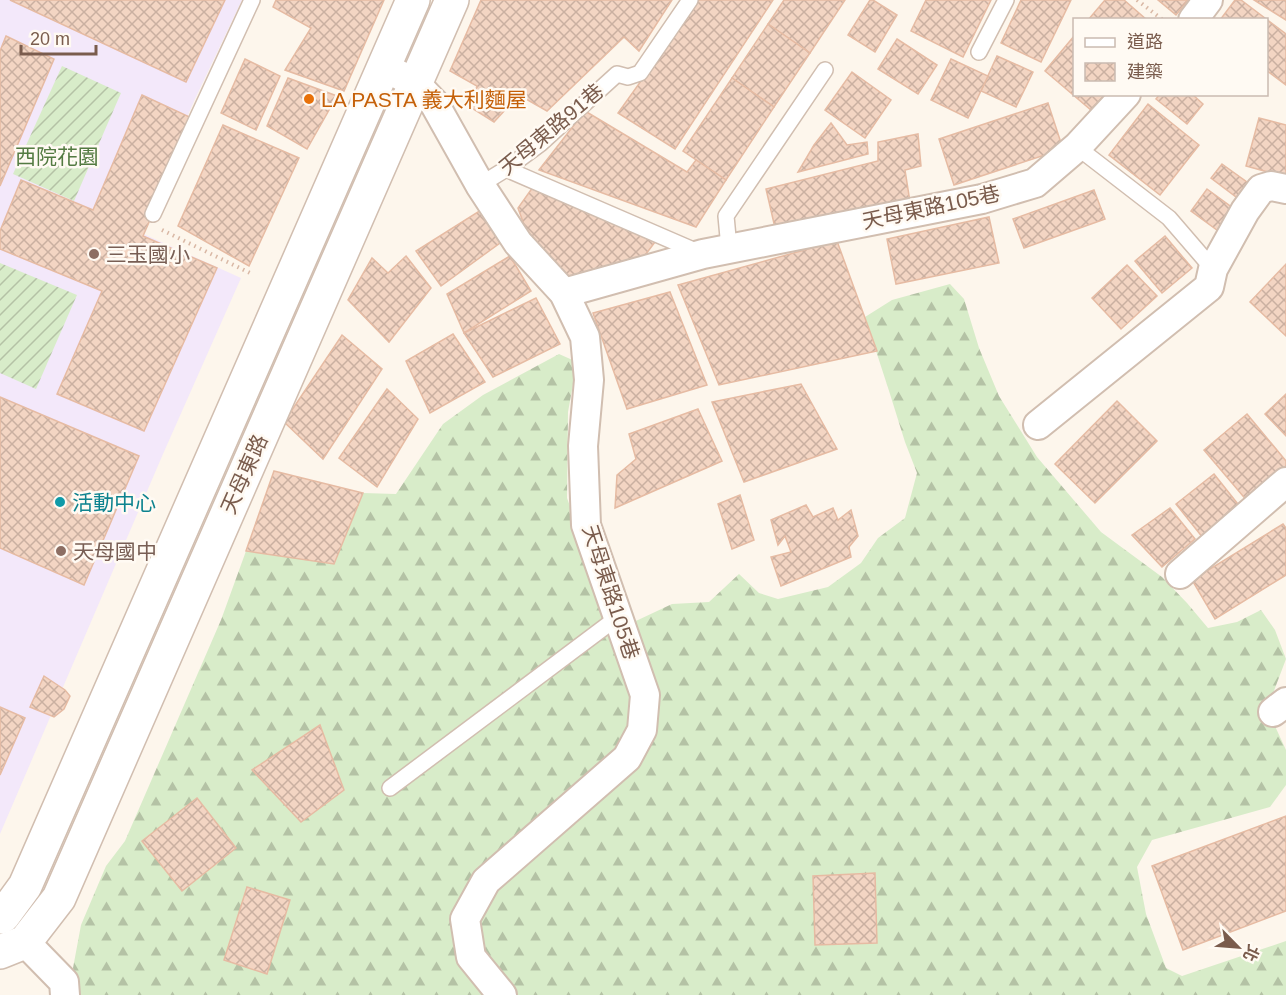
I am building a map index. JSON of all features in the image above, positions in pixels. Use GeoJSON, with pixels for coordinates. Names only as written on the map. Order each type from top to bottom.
{"type":"FeatureCollection","features":[{"type":"Feature","properties":{"kind":"street","name":"天母東路"},"geometry":{"type":"LineString","coordinates":[[2,916],[25,885],[413,0]]}},
{"type":"Feature","properties":{"kind":"street","name":"天母東路"},"geometry":{"type":"LineString","coordinates":[[13,947],[59,898],[452,0]]}},
{"type":"Feature","properties":{"kind":"street"},"geometry":{"type":"LineString","coordinates":[[1194,18],[1208,0]]}},
{"type":"Feature","properties":{"kind":"street","name":"天母東路105巷"},"geometry":{"type":"LineString","coordinates":[[384,67],[415,83],[434,103],[480,185],[518,243],[564,293],[585,337],[589,380],[583,446],[586,525],[645,695],[642,730],[627,758],[486,881],[465,919],[471,957],[502,995]]}},
{"type":"Feature","properties":{"kind":"street","name":"天母東路105巷"},"geometry":{"type":"LineString","coordinates":[[564,293],[716,251],[982,199],[1035,183],[1077,147],[1124,96]]}},
{"type":"Feature","properties":{"kind":"street"},"geometry":{"type":"LineString","coordinates":[[1038,425],[1209,287],[1213,269],[1245,211],[1261,189],[1270,186],[1286,189]]}},
{"type":"Feature","properties":{"kind":"street"},"geometry":{"type":"LineString","coordinates":[[1180,574],[1286,482]]}},
{"type":"Feature","properties":{"kind":"street"},"geometry":{"type":"LineString","coordinates":[[13,947],[64,982],[65,995]]}},
{"type":"Feature","properties":{"kind":"lane"},"geometry":{"type":"LineString","coordinates":[[153,214],[252,0]]}},
{"type":"Feature","properties":{"kind":"lane","name":"天母東路91巷"},"geometry":{"type":"LineString","coordinates":[[480,185],[540,144],[617,74],[628,76],[640,74],[690,0]]}},
{"type":"Feature","properties":{"kind":"lane"},"geometry":{"type":"LineString","coordinates":[[979,52],[1006,0]]}},
{"type":"Feature","properties":{"kind":"lane"},"geometry":{"type":"LineString","coordinates":[[506,169],[716,251],[726,216],[825,70]]}},
{"type":"Feature","properties":{"kind":"lane"},"geometry":{"type":"LineString","coordinates":[[1077,147],[1169,218],[1213,269]]}},
{"type":"Feature","properties":{"kind":"lane"},"geometry":{"type":"LineString","coordinates":[[390,788],[618,617]]}},
{"type":"Feature","properties":{"kind":"path"},"geometry":{"type":"LineString","coordinates":[[1137,0],[1160,18]]}},
{"type":"Feature","properties":{"kind":"path"},"geometry":{"type":"LineString","coordinates":[[153,214],[148,224],[250,273]]}},
{"type":"Feature","properties":{"kind":"shaded area"},"geometry":{"type":"Polygon","coordinates":[[[0,0],[242,0],[195,99],[137,231],[241,278],[0,834],[0,0]]]}},
{"type":"Feature","properties":{"kind":"green space","name":"西院花園"},"geometry":{"type":"Polygon","coordinates":[[[62,66],[121,93],[74,201],[13,174],[62,66]]]}},
{"type":"Feature","properties":{"kind":"green space"},"geometry":{"type":"Polygon","coordinates":[[[0,263],[77,295],[36,389],[0,373],[0,263]]]}},
{"type":"Feature","properties":{"kind":"green space"},"geometry":{"type":"Polygon","coordinates":[[[950,284],[964,299],[979,348],[999,396],[1037,457],[1101,532],[1162,577],[1208,628],[1237,622],[1261,610],[1275,630],[1286,659],[1272,696],[1274,724],[1286,750],[1286,785],[1270,807],[1152,840],[1137,867],[1146,914],[1166,968],[1182,976],[1286,941],[1286,995],[81,995],[73,968],[81,925],[106,866],[125,841],[221,620],[246,551],[334,564],[363,493],[396,494],[443,424],[483,395],[559,354],[577,362],[568,412],[567,498],[614,629],[672,604],[709,602],[739,574],[759,593],[778,599],[828,587],[861,563],[878,538],[905,518],[917,473],[865,317],[892,300],[950,284]]]}},
{"type":"Feature","properties":{"kind":"building"},"geometry":{"type":"Polygon","coordinates":[[[10,0],[225,0],[186,82],[10,0]]]}},
{"type":"Feature","properties":{"kind":"building"},"geometry":{"type":"Polygon","coordinates":[[[276,0],[384,0],[344,91],[285,70],[311,28],[273,7],[276,0]]]}},
{"type":"Feature","properties":{"kind":"building"},"geometry":{"type":"Polygon","coordinates":[[[481,0],[672,0],[639,51],[624,37],[547,111],[519,95],[494,122],[470,107],[477,86],[450,71],[481,0]]]}},
{"type":"Feature","properties":{"kind":"building"},"geometry":{"type":"Polygon","coordinates":[[[699,0],[773,0],[675,149],[618,113],[699,0]]]}},
{"type":"Feature","properties":{"kind":"building"},"geometry":{"type":"Polygon","coordinates":[[[784,0],[845,0],[810,53],[768,24],[784,0]]]}},
{"type":"Feature","properties":{"kind":"building"},"geometry":{"type":"Polygon","coordinates":[[[870,0],[897,15],[875,52],[848,35],[870,0]]]}},
{"type":"Feature","properties":{"kind":"building"},"geometry":{"type":"Polygon","coordinates":[[[926,0],[991,0],[963,57],[911,31],[926,0]]]}},
{"type":"Feature","properties":{"kind":"building"},"geometry":{"type":"Polygon","coordinates":[[[1021,0],[1071,0],[1041,62],[1001,43],[1021,0]]]}},
{"type":"Feature","properties":{"kind":"building"},"geometry":{"type":"Polygon","coordinates":[[[1105,0],[1124,0],[1145,18],[1090,18],[1105,0]]]}},
{"type":"Feature","properties":{"kind":"building"},"geometry":{"type":"Polygon","coordinates":[[[1158,0],[1188,0],[1176,15],[1158,0]]]}},
{"type":"Feature","properties":{"kind":"building"},"geometry":{"type":"Polygon","coordinates":[[[1235,0],[1241,0],[1265,18],[1222,18],[1235,0]]]}},
{"type":"Feature","properties":{"kind":"building"},"geometry":{"type":"Polygon","coordinates":[[[1254,0],[1286,0],[1286,20],[1254,0]]]}},
{"type":"Feature","properties":{"kind":"building"},"geometry":{"type":"Polygon","coordinates":[[[1268,20],[1286,34],[1286,85],[1268,72],[1268,20]]]}},
{"type":"Feature","properties":{"kind":"building"},"geometry":{"type":"Polygon","coordinates":[[[768,24],[810,53],[774,107],[732,78],[768,24]]]}},
{"type":"Feature","properties":{"kind":"building"},"geometry":{"type":"Polygon","coordinates":[[[6,36],[54,59],[0,186],[0,51],[6,36]]]}},
{"type":"Feature","properties":{"kind":"building"},"geometry":{"type":"Polygon","coordinates":[[[1073,37],[1073,95],[1045,71],[1073,37]]]}},
{"type":"Feature","properties":{"kind":"building"},"geometry":{"type":"Polygon","coordinates":[[[897,39],[937,65],[918,94],[878,69],[897,39]]]}},
{"type":"Feature","properties":{"kind":"building"},"geometry":{"type":"Polygon","coordinates":[[[997,56],[1033,72],[1016,107],[981,91],[997,56]]]}},
{"type":"Feature","properties":{"kind":"building"},"geometry":{"type":"Polygon","coordinates":[[[245,59],[280,76],[256,130],[221,113],[245,59]]]}},
{"type":"Feature","properties":{"kind":"building"},"geometry":{"type":"Polygon","coordinates":[[[951,59],[988,76],[968,118],[931,100],[951,59]]]}},
{"type":"Feature","properties":{"kind":"building"},"geometry":{"type":"Polygon","coordinates":[[[852,72],[891,100],[865,138],[825,110],[852,72]]]}},
{"type":"Feature","properties":{"kind":"building"},"geometry":{"type":"Polygon","coordinates":[[[288,78],[337,96],[307,149],[267,126],[288,78]]]}},
{"type":"Feature","properties":{"kind":"building"},"geometry":{"type":"Polygon","coordinates":[[[732,78],[774,107],[726,180],[683,151],[732,78]]]}},
{"type":"Feature","properties":{"kind":"building"},"geometry":{"type":"Polygon","coordinates":[[[142,95],[194,119],[143,236],[217,268],[144,431],[57,394],[102,291],[0,249],[0,231],[21,180],[93,210],[142,95]]]}},
{"type":"Feature","properties":{"kind":"building"},"geometry":{"type":"Polygon","coordinates":[[[1074,96],[1104,96],[1092,111],[1074,96]]]}},
{"type":"Feature","properties":{"kind":"building"},"geometry":{"type":"Polygon","coordinates":[[[1158,96],[1194,96],[1203,104],[1187,124],[1156,99],[1158,96]]]}},
{"type":"Feature","properties":{"kind":"building"},"geometry":{"type":"Polygon","coordinates":[[[1048,103],[1063,149],[954,185],[939,139],[1048,103]]]}},
{"type":"Feature","properties":{"kind":"building"},"geometry":{"type":"Polygon","coordinates":[[[1148,104],[1199,145],[1160,195],[1109,155],[1148,104]]]}},
{"type":"Feature","properties":{"kind":"building"},"geometry":{"type":"Polygon","coordinates":[[[585,111],[687,172],[696,160],[726,180],[696,227],[539,170],[585,111]]]}},
{"type":"Feature","properties":{"kind":"building"},"geometry":{"type":"Polygon","coordinates":[[[1259,118],[1286,125],[1286,177],[1246,166],[1259,118]]]}},
{"type":"Feature","properties":{"kind":"building"},"geometry":{"type":"Polygon","coordinates":[[[831,123],[847,145],[867,142],[868,154],[798,172],[814,145],[831,123]]]}},
{"type":"Feature","properties":{"kind":"building"},"geometry":{"type":"Polygon","coordinates":[[[223,125],[299,158],[249,266],[178,226],[223,125]]]}},
{"type":"Feature","properties":{"kind":"building"},"geometry":{"type":"Polygon","coordinates":[[[918,134],[921,166],[905,170],[910,202],[776,232],[766,189],[878,161],[878,142],[918,134]]]}},
{"type":"Feature","properties":{"kind":"building"},"geometry":{"type":"Polygon","coordinates":[[[1222,164],[1251,185],[1240,200],[1211,178],[1222,164]]]}},
{"type":"Feature","properties":{"kind":"building"},"geometry":{"type":"Polygon","coordinates":[[[533,187],[655,242],[637,266],[567,277],[526,230],[518,208],[533,187]]]}},
{"type":"Feature","properties":{"kind":"building"},"geometry":{"type":"Polygon","coordinates":[[[1207,189],[1237,211],[1221,233],[1191,211],[1207,189]]]}},
{"type":"Feature","properties":{"kind":"building"},"geometry":{"type":"Polygon","coordinates":[[[1094,190],[1105,219],[1024,248],[1013,219],[1094,190]]]}},
{"type":"Feature","properties":{"kind":"building"},"geometry":{"type":"Polygon","coordinates":[[[481,210],[500,243],[441,286],[416,251],[481,210]]]}},
{"type":"Feature","properties":{"kind":"building"},"geometry":{"type":"Polygon","coordinates":[[[989,217],[999,263],[896,284],[887,239],[989,217]]]}},
{"type":"Feature","properties":{"kind":"building"},"geometry":{"type":"Polygon","coordinates":[[[1165,236],[1192,268],[1162,293],[1135,261],[1165,236]]]}},
{"type":"Feature","properties":{"kind":"building"},"geometry":{"type":"Polygon","coordinates":[[[837,241],[877,351],[719,385],[678,285],[837,241]]]}},
{"type":"Feature","properties":{"kind":"building"},"geometry":{"type":"Polygon","coordinates":[[[406,256],[431,288],[389,342],[348,300],[372,258],[388,273],[406,256]]]}},
{"type":"Feature","properties":{"kind":"building"},"geometry":{"type":"Polygon","coordinates":[[[510,256],[531,291],[464,333],[447,294],[510,256]]]}},
{"type":"Feature","properties":{"kind":"building"},"geometry":{"type":"Polygon","coordinates":[[[1286,264],[1286,336],[1250,302],[1286,264]]]}},
{"type":"Feature","properties":{"kind":"building"},"geometry":{"type":"Polygon","coordinates":[[[1127,265],[1157,296],[1121,329],[1092,298],[1127,265]]]}},
{"type":"Feature","properties":{"kind":"building"},"geometry":{"type":"Polygon","coordinates":[[[670,292],[707,385],[627,409],[593,313],[670,292]]]}},
{"type":"Feature","properties":{"kind":"building"},"geometry":{"type":"Polygon","coordinates":[[[536,298],[560,344],[493,377],[464,333],[536,298]]]}},
{"type":"Feature","properties":{"kind":"building"},"geometry":{"type":"Polygon","coordinates":[[[453,334],[485,382],[430,413],[406,361],[453,334]]]}},
{"type":"Feature","properties":{"kind":"building"},"geometry":{"type":"Polygon","coordinates":[[[342,335],[382,369],[323,459],[284,422],[342,335]]]}},
{"type":"Feature","properties":{"kind":"building"},"geometry":{"type":"Polygon","coordinates":[[[801,384],[837,449],[744,482],[712,402],[801,384]]]}},
{"type":"Feature","properties":{"kind":"building"},"geometry":{"type":"Polygon","coordinates":[[[387,389],[418,419],[377,487],[339,458],[387,389]]]}},
{"type":"Feature","properties":{"kind":"building"},"geometry":{"type":"Polygon","coordinates":[[[1286,394],[1286,436],[1265,414],[1286,394]]]}},
{"type":"Feature","properties":{"kind":"building","name":"活動中心"},"geometry":{"type":"Polygon","coordinates":[[[0,397],[139,456],[84,585],[0,548],[0,397]]]}},
{"type":"Feature","properties":{"kind":"building"},"geometry":{"type":"Polygon","coordinates":[[[1117,401],[1157,441],[1095,503],[1055,464],[1117,401]]]}},
{"type":"Feature","properties":{"kind":"building"},"geometry":{"type":"Polygon","coordinates":[[[698,409],[722,461],[615,508],[617,475],[636,459],[629,434],[698,409]]]}},
{"type":"Feature","properties":{"kind":"building"},"geometry":{"type":"Polygon","coordinates":[[[1247,414],[1286,461],[1286,471],[1248,502],[1204,450],[1247,414]]]}},
{"type":"Feature","properties":{"kind":"building"},"geometry":{"type":"Polygon","coordinates":[[[274,471],[363,493],[334,564],[246,551],[274,471]]]}},
{"type":"Feature","properties":{"kind":"building"},"geometry":{"type":"Polygon","coordinates":[[[1214,474],[1241,508],[1203,538],[1176,504],[1214,474]]]}},
{"type":"Feature","properties":{"kind":"building"},"geometry":{"type":"Polygon","coordinates":[[[740,495],[754,540],[732,549],[718,504],[740,495]]]}},
{"type":"Feature","properties":{"kind":"building"},"geometry":{"type":"Polygon","coordinates":[[[806,505],[813,517],[833,508],[838,520],[851,510],[858,536],[849,547],[851,557],[781,586],[771,557],[791,552],[785,536],[778,545],[771,520],[806,505]]]}},
{"type":"Feature","properties":{"kind":"building"},"geometry":{"type":"Polygon","coordinates":[[[1170,508],[1195,539],[1162,567],[1132,535],[1170,508]]]}},
{"type":"Feature","properties":{"kind":"building"},"geometry":{"type":"Polygon","coordinates":[[[1283,524],[1286,528],[1286,575],[1215,619],[1192,580],[1283,524]]]}},
{"type":"Feature","properties":{"kind":"building"},"geometry":{"type":"Polygon","coordinates":[[[44,676],[70,696],[64,709],[54,717],[30,707],[44,676]]]}},
{"type":"Feature","properties":{"kind":"building"},"geometry":{"type":"Polygon","coordinates":[[[0,707],[25,718],[0,775],[0,707]]]}},
{"type":"Feature","properties":{"kind":"building"},"geometry":{"type":"Polygon","coordinates":[[[320,725],[344,790],[301,822],[252,770],[320,725]]]}},
{"type":"Feature","properties":{"kind":"building"},"geometry":{"type":"Polygon","coordinates":[[[197,798],[236,848],[182,891],[142,841],[197,798]]]}},
{"type":"Feature","properties":{"kind":"building"},"geometry":{"type":"Polygon","coordinates":[[[1286,816],[1286,911],[1183,950],[1152,866],[1286,816]]]}},
{"type":"Feature","properties":{"kind":"building"},"geometry":{"type":"Polygon","coordinates":[[[875,873],[877,943],[815,945],[813,876],[875,873]]]}},
{"type":"Feature","properties":{"kind":"building"},"geometry":{"type":"Polygon","coordinates":[[[247,887],[290,900],[267,974],[224,960],[247,887]]]}},
{"type":"Feature","properties":{"kind":"place","name":"LA PASTA 義大利麵屋"},"geometry":{"type":"Point","coordinates":[309,99]}},
{"type":"Feature","properties":{"kind":"place","name":"三玉國小"},"geometry":{"type":"Point","coordinates":[94,254]}},
{"type":"Feature","properties":{"kind":"place","name":"活動中心"},"geometry":{"type":"Point","coordinates":[60,502]}},
{"type":"Feature","properties":{"kind":"place","name":"天母國中"},"geometry":{"type":"Point","coordinates":[61,551]}}]}
